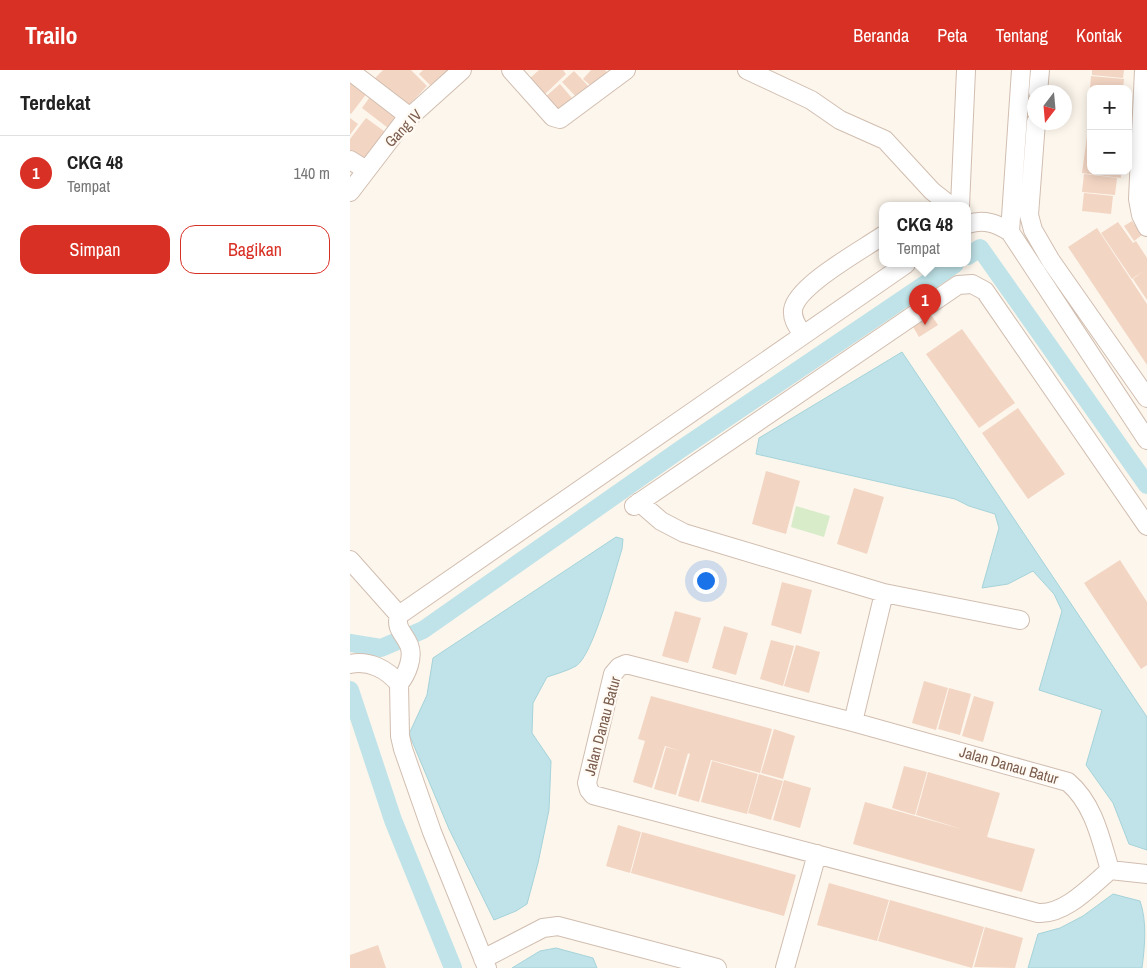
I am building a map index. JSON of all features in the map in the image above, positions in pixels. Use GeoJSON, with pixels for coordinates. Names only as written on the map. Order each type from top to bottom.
{"type":"FeatureCollection","features":[{"type":"Feature","properties":{"kind":"street","name":"Gang IV"},"geometry":{"type":"LineString","coordinates":[[350,192],[410,117],[462,70]]}},
{"type":"Feature","properties":{"kind":"street"},"geometry":{"type":"LineString","coordinates":[[747,70],[811,100],[840,120],[885,140],[932,191],[945,202]]}},
{"type":"Feature","properties":{"kind":"street"},"geometry":{"type":"LineString","coordinates":[[960,202],[966,70]]}},
{"type":"Feature","properties":{"kind":"street"},"geometry":{"type":"LineString","coordinates":[[1010,232],[1021,70]]}},
{"type":"Feature","properties":{"kind":"street"},"geometry":{"type":"LineString","coordinates":[[1039,85],[1040,70]]}},
{"type":"Feature","properties":{"kind":"street"},"geometry":{"type":"LineString","coordinates":[[1144,70],[1143,126],[1138,199],[1141,214],[1147,227]]}},
{"type":"Feature","properties":{"kind":"street"},"geometry":{"type":"LineString","coordinates":[[350,71],[410,117]]}},
{"type":"Feature","properties":{"kind":"street"},"geometry":{"type":"LineString","coordinates":[[516,72],[554,117],[560,119],[617,72]]}},
{"type":"Feature","properties":{"kind":"street"},"geometry":{"type":"LineString","coordinates":[[1035,130],[1029,215],[1033,230],[1147,398]]}},
{"type":"Feature","properties":{"kind":"street"},"geometry":{"type":"LineString","coordinates":[[350,160],[366,170]]}},
{"type":"Feature","properties":{"kind":"street"},"geometry":{"type":"LineString","coordinates":[[971,223],[984,221],[997,224],[1010,232],[1147,440]]}},
{"type":"Feature","properties":{"kind":"street"},"geometry":{"type":"LineString","coordinates":[[803,335],[793,318],[793,308],[800,295],[818,280],[879,238]]}},
{"type":"Feature","properties":{"kind":"street"},"geometry":{"type":"LineString","coordinates":[[1025,254],[1040,242]]}},
{"type":"Feature","properties":{"kind":"street"},"geometry":{"type":"LineString","coordinates":[[398,621],[902,267]]}},
{"type":"Feature","properties":{"kind":"street"},"geometry":{"type":"LineString","coordinates":[[1020,620],[884,593],[684,533],[661,521],[636,504],[958,284],[972,284],[985,291],[1147,526]]}},
{"type":"Feature","properties":{"kind":"street"},"geometry":{"type":"LineString","coordinates":[[354,569],[398,621],[410,646],[406,676],[399,684],[400,736],[403,749],[432,832],[485,964],[543,928],[558,926],[717,968]]}},
{"type":"Feature","properties":{"kind":"street"},"geometry":{"type":"LineString","coordinates":[[854,722],[884,593]]}},
{"type":"Feature","properties":{"kind":"street"},"geometry":{"type":"LineString","coordinates":[[356,662],[382,668],[399,684]]}},
{"type":"Feature","properties":{"kind":"street","name":"Jalan Danau Batur"},"geometry":{"type":"LineString","coordinates":[[626,664],[854,722],[1068,782],[1075,788],[1094,817],[1110,870],[1076,898],[1046,913],[817,854],[593,794],[589,790],[588,783],[613,674],[619,666],[626,664]]}},
{"type":"Feature","properties":{"kind":"street"},"geometry":{"type":"LineString","coordinates":[[785,968],[817,854]]}},
{"type":"Feature","properties":{"kind":"street"},"geometry":{"type":"LineString","coordinates":[[1110,870],[1147,874]]}},
{"type":"Feature","properties":{"kind":"green space"},"geometry":{"type":"Polygon","coordinates":[[[796,506],[830,516],[824,537],[791,527],[796,506]]]}},
{"type":"Feature","properties":{"kind":"water"},"geometry":{"type":"Polygon","coordinates":[[[902,352],[1147,717],[1147,850],[1129,844],[1113,803],[1086,765],[1102,710],[1039,690],[1062,611],[1054,594],[1033,571],[1008,584],[982,588],[999,528],[995,514],[969,506],[955,499],[756,454],[759,438],[902,352]]]}},
{"type":"Feature","properties":{"kind":"water"},"geometry":{"type":"Polygon","coordinates":[[[616,537],[623,539],[622,549],[603,612],[583,659],[576,666],[547,677],[533,703],[532,733],[551,761],[549,810],[527,904],[494,920],[449,829],[409,734],[427,695],[433,658],[616,537]]]}},
{"type":"Feature","properties":{"kind":"water"},"geometry":{"type":"Polygon","coordinates":[[[1113,894],[1140,901],[1145,942],[1142,968],[1028,968],[1038,934],[1060,928],[1083,916],[1113,894]]]}},
{"type":"Feature","properties":{"kind":"water"},"geometry":{"type":"Polygon","coordinates":[[[556,948],[593,958],[597,968],[512,968],[540,951],[556,948]]]}},
{"type":"Feature","properties":{"kind":"building"},"geometry":{"type":"Polygon","coordinates":[[[383,70],[411,70],[427,86],[406,108],[375,78],[383,70]]]}},
{"type":"Feature","properties":{"kind":"building"},"geometry":{"type":"Polygon","coordinates":[[[423,70],[450,70],[433,88],[419,74],[423,70]]]}},
{"type":"Feature","properties":{"kind":"building"},"geometry":{"type":"Polygon","coordinates":[[[539,70],[563,70],[566,74],[542,97],[527,81],[539,70]]]}},
{"type":"Feature","properties":{"kind":"building"},"geometry":{"type":"Polygon","coordinates":[[[591,70],[605,70],[611,76],[597,91],[583,79],[591,70]]]}},
{"type":"Feature","properties":{"kind":"building"},"geometry":{"type":"Polygon","coordinates":[[[1092,70],[1124,70],[1123,78],[1092,75],[1092,70]]]}},
{"type":"Feature","properties":{"kind":"building"},"geometry":{"type":"Polygon","coordinates":[[[574,71],[593,91],[581,102],[562,82],[574,71]]]}},
{"type":"Feature","properties":{"kind":"building"},"geometry":{"type":"Polygon","coordinates":[[[1091,76],[1124,79],[1123,85],[1090,85],[1091,76]]]}},
{"type":"Feature","properties":{"kind":"building"},"geometry":{"type":"Polygon","coordinates":[[[350,81],[367,93],[351,114],[350,113],[350,81]]]}},
{"type":"Feature","properties":{"kind":"building"},"geometry":{"type":"Polygon","coordinates":[[[560,84],[577,104],[562,116],[545,97],[560,84]]]}},
{"type":"Feature","properties":{"kind":"building"},"geometry":{"type":"Polygon","coordinates":[[[372,94],[402,117],[392,131],[362,108],[372,94]]]}},
{"type":"Feature","properties":{"kind":"building"},"geometry":{"type":"Polygon","coordinates":[[[350,118],[358,124],[350,135],[350,118]]]}},
{"type":"Feature","properties":{"kind":"building"},"geometry":{"type":"Polygon","coordinates":[[[366,118],[388,134],[367,163],[350,150],[350,139],[366,118]]]}},
{"type":"Feature","properties":{"kind":"building"},"geometry":{"type":"Polygon","coordinates":[[[1087,136],[1087,174],[1082,173],[1087,136]]]}},
{"type":"Feature","properties":{"kind":"building"},"geometry":{"type":"Polygon","coordinates":[[[1084,174],[1117,178],[1115,195],[1082,192],[1084,174]]]}},
{"type":"Feature","properties":{"kind":"building"},"geometry":{"type":"Polygon","coordinates":[[[1098,175],[1121,175],[1121,178],[1098,175]]]}},
{"type":"Feature","properties":{"kind":"building"},"geometry":{"type":"Polygon","coordinates":[[[1084,193],[1113,196],[1111,214],[1082,211],[1084,193]]]}},
{"type":"Feature","properties":{"kind":"building"},"geometry":{"type":"Polygon","coordinates":[[[1132,221],[1142,235],[1134,241],[1124,226],[1132,221]]]}},
{"type":"Feature","properties":{"kind":"building"},"geometry":{"type":"Polygon","coordinates":[[[1118,222],[1133,243],[1136,241],[1147,258],[1147,300],[1133,279],[1145,270],[1132,279],[1101,233],[1118,222]]]}},
{"type":"Feature","properties":{"kind":"building"},"geometry":{"type":"Polygon","coordinates":[[[1097,228],[1147,304],[1147,365],[1068,247],[1097,228]]]}},
{"type":"Feature","properties":{"kind":"building"},"geometry":{"type":"Polygon","coordinates":[[[930,313],[938,325],[919,337],[912,325],[930,313]]]}},
{"type":"Feature","properties":{"kind":"building"},"geometry":{"type":"Polygon","coordinates":[[[962,329],[1015,403],[979,428],[926,354],[962,329]]]}},
{"type":"Feature","properties":{"kind":"building"},"geometry":{"type":"Polygon","coordinates":[[[1018,408],[1065,474],[1028,499],[982,433],[1018,408]]]}},
{"type":"Feature","properties":{"kind":"building"},"geometry":{"type":"Polygon","coordinates":[[[766,471],[800,481],[786,534],[752,524],[766,471]]]}},
{"type":"Feature","properties":{"kind":"building"},"geometry":{"type":"Polygon","coordinates":[[[854,488],[884,497],[867,554],[837,544],[854,488]]]}},
{"type":"Feature","properties":{"kind":"building"},"geometry":{"type":"Polygon","coordinates":[[[1120,560],[1147,602],[1147,665],[1141,669],[1084,583],[1120,560]]]}},
{"type":"Feature","properties":{"kind":"building"},"geometry":{"type":"Polygon","coordinates":[[[782,582],[812,590],[801,634],[771,625],[782,582]]]}},
{"type":"Feature","properties":{"kind":"building"},"geometry":{"type":"Polygon","coordinates":[[[675,611],[701,618],[688,663],[662,656],[675,611]]]}},
{"type":"Feature","properties":{"kind":"building"},"geometry":{"type":"Polygon","coordinates":[[[724,626],[748,633],[736,675],[712,668],[724,626]]]}},
{"type":"Feature","properties":{"kind":"building"},"geometry":{"type":"Polygon","coordinates":[[[771,640],[794,646],[783,686],[760,679],[771,640]]]}},
{"type":"Feature","properties":{"kind":"building"},"geometry":{"type":"Polygon","coordinates":[[[796,645],[820,652],[809,693],[784,686],[796,645]]]}},
{"type":"Feature","properties":{"kind":"building"},"geometry":{"type":"Polygon","coordinates":[[[924,681],[948,688],[936,730],[912,723],[924,681]]]}},
{"type":"Feature","properties":{"kind":"building"},"geometry":{"type":"Polygon","coordinates":[[[949,688],[971,694],[960,735],[938,729],[949,688]]]}},
{"type":"Feature","properties":{"kind":"building"},"geometry":{"type":"Polygon","coordinates":[[[651,696],[772,729],[760,773],[711,760],[699,802],[678,796],[690,754],[665,746],[652,788],[633,782],[645,741],[638,739],[651,696]]]}},
{"type":"Feature","properties":{"kind":"building"},"geometry":{"type":"Polygon","coordinates":[[[974,696],[994,702],[983,742],[962,736],[974,696]]]}},
{"type":"Feature","properties":{"kind":"building"},"geometry":{"type":"Polygon","coordinates":[[[774,729],[795,736],[783,779],[761,773],[774,729]]]}},
{"type":"Feature","properties":{"kind":"building"},"geometry":{"type":"Polygon","coordinates":[[[666,747],[688,753],[676,795],[654,789],[666,747]]]}},
{"type":"Feature","properties":{"kind":"building"},"geometry":{"type":"Polygon","coordinates":[[[712,761],[758,774],[747,814],[701,802],[712,761]]]}},
{"type":"Feature","properties":{"kind":"building"},"geometry":{"type":"Polygon","coordinates":[[[904,766],[927,772],[915,815],[892,808],[904,766]]]}},
{"type":"Feature","properties":{"kind":"building"},"geometry":{"type":"Polygon","coordinates":[[[928,772],[1000,793],[987,837],[1035,849],[1022,892],[853,844],[865,802],[965,830],[916,815],[928,772]]]}},
{"type":"Feature","properties":{"kind":"building"},"geometry":{"type":"Polygon","coordinates":[[[759,774],[783,781],[771,820],[748,813],[759,774]]]}},
{"type":"Feature","properties":{"kind":"building"},"geometry":{"type":"Polygon","coordinates":[[[784,780],[811,788],[800,828],[773,820],[784,780]]]}},
{"type":"Feature","properties":{"kind":"building"},"geometry":{"type":"Polygon","coordinates":[[[618,825],[641,832],[630,873],[606,866],[618,825]]]}},
{"type":"Feature","properties":{"kind":"building"},"geometry":{"type":"Polygon","coordinates":[[[642,832],[796,875],[784,916],[631,873],[642,832]]]}},
{"type":"Feature","properties":{"kind":"building"},"geometry":{"type":"Polygon","coordinates":[[[829,883],[889,900],[877,941],[817,925],[829,883]]]}},
{"type":"Feature","properties":{"kind":"building"},"geometry":{"type":"Polygon","coordinates":[[[890,900],[984,927],[972,968],[878,941],[890,900]]]}},
{"type":"Feature","properties":{"kind":"building"},"geometry":{"type":"Polygon","coordinates":[[[985,927],[1023,938],[1015,968],[974,967],[985,927]]]}},
{"type":"Feature","properties":{"kind":"building"},"geometry":{"type":"Polygon","coordinates":[[[378,945],[386,968],[350,968],[350,955],[378,945]]]}},
{"type":"Feature","properties":{"kind":"waterway"},"geometry":{"type":"LineString","coordinates":[[971,254],[980,248],[1147,485]]}},
{"type":"Feature","properties":{"kind":"waterway"},"geometry":{"type":"LineString","coordinates":[[350,643],[381,648],[423,630],[681,449],[951,267]]}},
{"type":"Feature","properties":{"kind":"waterway"},"geometry":{"type":"LineString","coordinates":[[350,690],[393,820],[453,968]]}},
{"type":"Feature","properties":{"kind":"place","name":"CKG 48"},"geometry":{"type":"Point","coordinates":[925,325]}}]}
